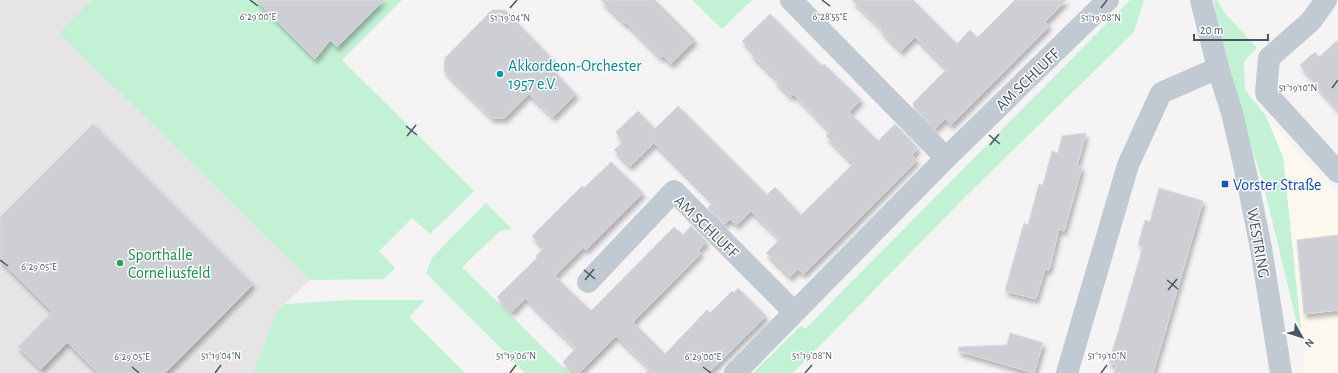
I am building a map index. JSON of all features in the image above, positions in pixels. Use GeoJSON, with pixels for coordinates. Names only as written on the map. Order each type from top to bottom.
{"type":"FeatureCollection","features":[{"type":"Feature","properties":{"kind":"street"},"geometry":{"type":"LineString","coordinates":[[791,0],[946,158]]}},
{"type":"Feature","properties":{"kind":"street","name":"AM SCHLUFF"},"geometry":{"type":"LineString","coordinates":[[735,373],[946,158],[1108,0]]}},
{"type":"Feature","properties":{"kind":"street"},"geometry":{"type":"LineString","coordinates":[[1067,373],[1128,165],[1161,93],[1218,68],[1201,0]]}},
{"type":"Feature","properties":{"kind":"street"},"geometry":{"type":"LineString","coordinates":[[1326,0],[1311,21],[1269,58],[1266,94],[1338,172]]}},
{"type":"Feature","properties":{"kind":"street","name":"WESTRING"},"geometry":{"type":"LineString","coordinates":[[1218,68],[1232,112],[1245,168],[1261,248],[1281,373]]}},
{"type":"Feature","properties":{"kind":"street","name":"AM SCHLUFF"},"geometry":{"type":"LineString","coordinates":[[588,282],[674,191],[794,312]]}},
{"type":"Feature","properties":{"kind":"shaded area"},"geometry":{"type":"Polygon","coordinates":[[[0,0],[91,0],[59,33],[310,280],[277,311],[253,373],[0,373],[0,0]]]}},
{"type":"Feature","properties":{"kind":"shaded area"},"geometry":{"type":"Polygon","coordinates":[[[1266,116],[1338,197],[1338,373],[1305,373],[1283,157],[1266,116]]]}},
{"type":"Feature","properties":{"kind":"green space"},"geometry":{"type":"Polygon","coordinates":[[[91,0],[402,0],[342,60],[474,191],[430,234],[412,218],[379,251],[395,268],[384,279],[310,280],[59,33],[91,0]]]}},
{"type":"Feature","properties":{"kind":"green space"},"geometry":{"type":"Polygon","coordinates":[[[692,0],[752,0],[722,29],[692,0]]]}},
{"type":"Feature","properties":{"kind":"green space"},"geometry":{"type":"Polygon","coordinates":[[[1130,0],[1144,0],[1134,32],[966,196],[793,373],[753,373],[801,326],[805,329],[1130,0]]]}},
{"type":"Feature","properties":{"kind":"green space"},"geometry":{"type":"Polygon","coordinates":[[[1214,0],[1217,0],[1224,12],[1257,48],[1244,61],[1245,90],[1266,116],[1283,157],[1303,348],[1262,179],[1221,55],[1214,0]]]}},
{"type":"Feature","properties":{"kind":"green space"},"geometry":{"type":"Polygon","coordinates":[[[486,203],[512,229],[500,231],[462,267],[569,373],[525,373],[426,273],[432,258],[486,203]]]}},
{"type":"Feature","properties":{"kind":"green space"},"geometry":{"type":"Polygon","coordinates":[[[352,300],[425,300],[409,317],[465,373],[253,373],[277,311],[285,304],[352,300]]]}},
{"type":"Feature","properties":{"kind":"building"},"geometry":{"type":"Polygon","coordinates":[[[256,0],[384,0],[337,47],[330,40],[315,59],[256,0]]]}},
{"type":"Feature","properties":{"kind":"building"},"geometry":{"type":"Polygon","coordinates":[[[601,0],[655,0],[695,40],[671,64],[663,56],[661,58],[601,0]]]}},
{"type":"Feature","properties":{"kind":"building"},"geometry":{"type":"Polygon","coordinates":[[[852,0],[913,0],[957,44],[970,30],[977,38],[1015,0],[1066,0],[1045,22],[1049,26],[951,125],[945,119],[935,129],[913,106],[913,103],[947,69],[915,37],[901,51],[881,31],[881,28],[852,0]]]}},
{"type":"Feature","properties":{"kind":"building"},"geometry":{"type":"Polygon","coordinates":[[[492,10],[505,10],[552,58],[552,69],[576,94],[553,117],[529,94],[505,118],[492,118],[444,71],[445,58],[492,10]]]}},
{"type":"Feature","properties":{"kind":"building"},"geometry":{"type":"Polygon","coordinates":[[[770,14],[822,66],[824,64],[861,100],[849,112],[878,141],[895,124],[918,148],[912,155],[917,160],[828,250],[803,274],[798,269],[790,277],[766,253],[780,239],[751,211],[736,225],[730,219],[725,224],[708,208],[713,202],[654,143],[630,166],[614,150],[622,143],[616,132],[638,111],[655,129],[678,106],[767,195],[775,187],[801,215],[853,164],[826,136],[830,131],[794,94],[791,97],[775,81],[777,80],[751,54],[753,52],[742,41],[770,14]]]}},
{"type":"Feature","properties":{"kind":"building"},"geometry":{"type":"Polygon","coordinates":[[[1338,40],[1338,110],[1310,79],[1311,78],[1300,65],[1315,52],[1319,57],[1338,40]]]}},
{"type":"Feature","properties":{"kind":"building"},"geometry":{"type":"Polygon","coordinates":[[[93,124],[253,284],[165,373],[98,373],[67,342],[41,369],[18,347],[52,312],[0,260],[0,217],[93,124]]]}},
{"type":"Feature","properties":{"kind":"building"},"geometry":{"type":"Polygon","coordinates":[[[1086,133],[1077,166],[1082,167],[1064,231],[1059,229],[1049,270],[1045,269],[1036,299],[1005,291],[1024,223],[1028,225],[1039,184],[1043,185],[1052,151],[1058,153],[1062,136],[1086,133]]]}},
{"type":"Feature","properties":{"kind":"building"},"geometry":{"type":"Polygon","coordinates":[[[611,162],[643,193],[586,250],[584,247],[555,276],[591,311],[674,227],[683,235],[691,226],[707,242],[698,250],[701,253],[633,322],[665,354],[707,310],[710,313],[732,291],[734,293],[738,288],[766,316],[708,373],[646,373],[650,369],[616,336],[579,373],[574,373],[563,362],[576,348],[525,298],[512,312],[497,297],[537,258],[536,256],[544,248],[532,236],[582,186],[584,188],[611,162]]]}},
{"type":"Feature","properties":{"kind":"building"},"geometry":{"type":"Polygon","coordinates":[[[1159,188],[1203,201],[1153,373],[1114,373],[1117,365],[1109,363],[1143,247],[1138,245],[1145,220],[1150,222],[1159,188]]]}},
{"type":"Feature","properties":{"kind":"building"},"geometry":{"type":"Polygon","coordinates":[[[1338,235],[1338,310],[1304,314],[1297,240],[1338,235]]]}},
{"type":"Feature","properties":{"kind":"building"},"geometry":{"type":"Polygon","coordinates":[[[1010,333],[1043,343],[1034,373],[958,351],[959,347],[1007,345],[1010,333]]]}},
{"type":"Feature","properties":{"kind":"place","name":"Akkordeon-Orchester 1957 e.V."},"geometry":{"type":"Point","coordinates":[500,74]}},
{"type":"Feature","properties":{"kind":"place","name":"Vorster Straße"},"geometry":{"type":"Point","coordinates":[1225,184]}},
{"type":"Feature","properties":{"kind":"place","name":"Sporthalle Corneliusfeld"},"geometry":{"type":"Point","coordinates":[120,263]}}]}
